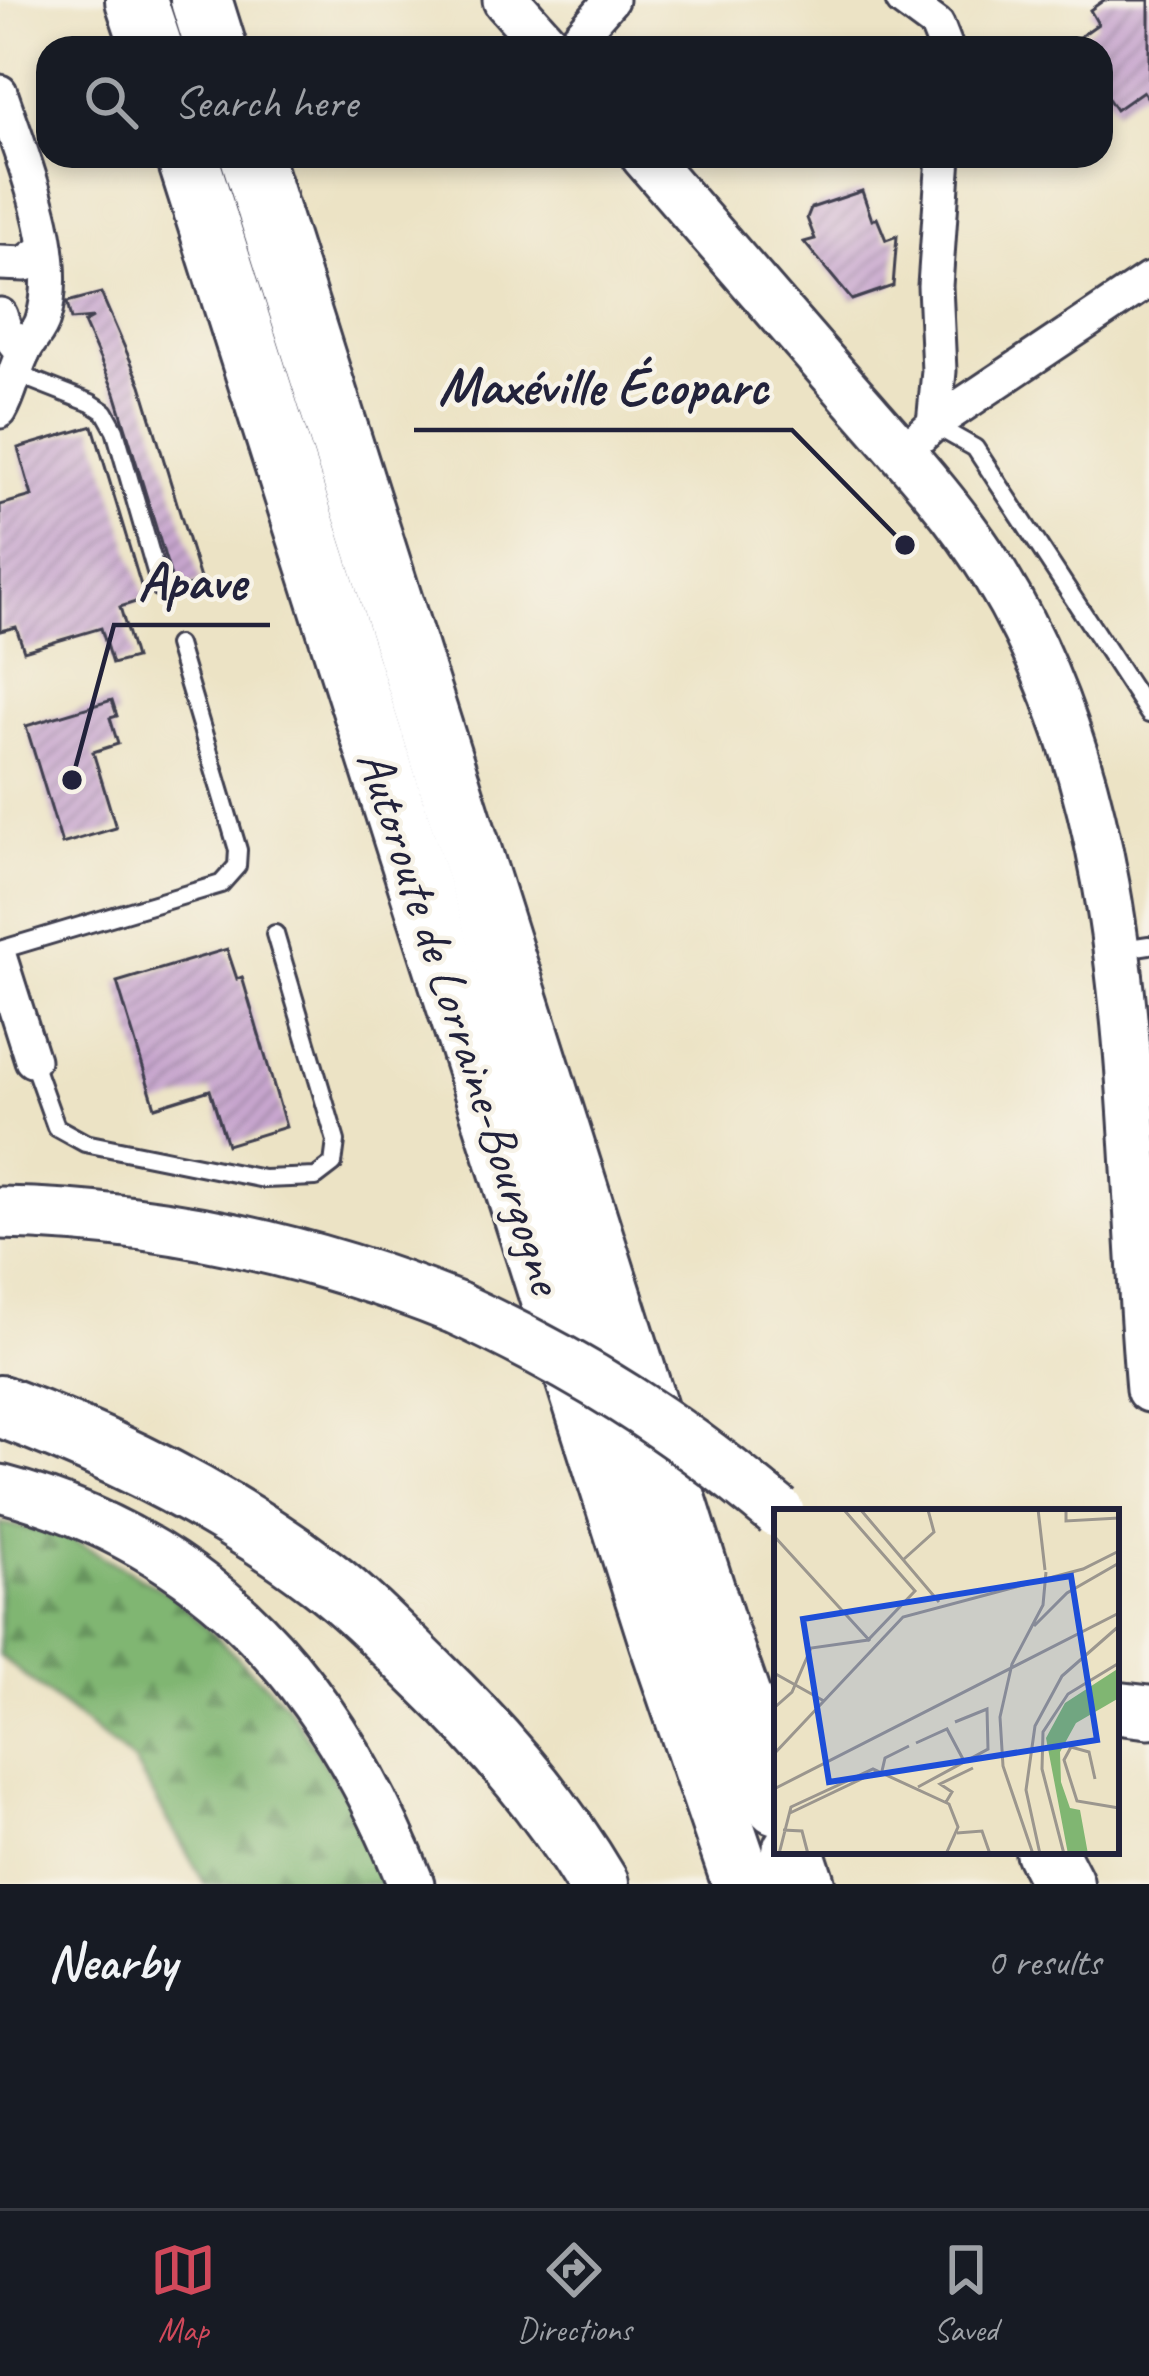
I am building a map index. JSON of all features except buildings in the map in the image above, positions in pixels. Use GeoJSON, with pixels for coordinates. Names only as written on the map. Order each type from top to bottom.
{"type":"FeatureCollection","features":[{"type":"Feature","properties":{"kind":"highway"},"geometry":{"type":"LineString","coordinates":[[136,0],[148,36]]}},
{"type":"Feature","properties":{"kind":"highway"},"geometry":{"type":"LineString","coordinates":[[201,0],[212,36]]}},
{"type":"Feature","properties":{"kind":"highway","name":"Autoroute de Lorraine-Bourgogne"},"geometry":{"type":"LineString","coordinates":[[191,168],[659,1639],[743,1884]]}},
{"type":"Feature","properties":{"kind":"highway","name":"Autoroute de Lorraine-Bourgogne"},"geometry":{"type":"LineString","coordinates":[[255,168],[719,1637],[774,1795]]}},
{"type":"Feature","properties":{"kind":"highway"},"geometry":{"type":"LineString","coordinates":[[0,1406],[92,1442],[160,1476],[218,1507],[324,1579],[473,1718],[526,1780],[598,1884]]}},
{"type":"Feature","properties":{"kind":"highway"},"geometry":{"type":"LineString","coordinates":[[794,1854],[805,1884]]}},
{"type":"Feature","properties":{"kind":"highway"},"geometry":{"type":"LineString","coordinates":[[1048,1854],[1063,1884]]}},
{"type":"Feature","properties":{"kind":"main road"},"geometry":{"type":"LineString","coordinates":[[656,168],[918,438],[1050,686],[1132,948],[1136,1242],[1149,1389]]}},
{"type":"Feature","properties":{"kind":"main road"},"geometry":{"type":"LineString","coordinates":[[1137,1157],[1149,1201]]}},
{"type":"Feature","properties":{"kind":"main road"},"geometry":{"type":"LineString","coordinates":[[0,1213],[136,1222],[262,1244],[387,1280],[550,1353],[688,1438],[774,1509]]}},
{"type":"Feature","properties":{"kind":"main road"},"geometry":{"type":"LineString","coordinates":[[0,1488],[79,1513],[137,1541],[199,1584],[260,1637],[342,1738],[411,1884]]}},
{"type":"Feature","properties":{"kind":"main road"},"geometry":{"type":"LineString","coordinates":[[1119,1708],[1149,1712]]}},
{"type":"Feature","properties":{"kind":"street"},"geometry":{"type":"LineString","coordinates":[[580,36],[611,0]]}},
{"type":"Feature","properties":{"kind":"street"},"geometry":{"type":"LineString","coordinates":[[903,0],[937,25],[941,36]]}},
{"type":"Feature","properties":{"kind":"street"},"geometry":{"type":"LineString","coordinates":[[0,92],[32,190],[45,249],[43,322],[0,412]]}},
{"type":"Feature","properties":{"kind":"street"},"geometry":{"type":"LineString","coordinates":[[918,438],[940,371],[935,286],[943,168]]}},
{"type":"Feature","properties":{"kind":"street"},"geometry":{"type":"LineString","coordinates":[[0,263],[25,264],[45,249]]}},
{"type":"Feature","properties":{"kind":"street"},"geometry":{"type":"LineString","coordinates":[[918,438],[1149,280]]}},
{"type":"Feature","properties":{"kind":"street"},"geometry":{"type":"LineString","coordinates":[[0,315],[20,363]]}},
{"type":"Feature","properties":{"kind":"street"},"geometry":{"type":"LineString","coordinates":[[0,959],[32,1060]]}},
{"type":"Feature","properties":{"kind":"lane"},"geometry":{"type":"LineString","coordinates":[[20,363],[105,412],[116,430],[161,589]]}},
{"type":"Feature","properties":{"kind":"lane"},"geometry":{"type":"LineString","coordinates":[[918,438],[975,448],[1149,714]]}},
{"type":"Feature","properties":{"kind":"lane"},"geometry":{"type":"LineString","coordinates":[[0,950],[221,884],[237,866],[238,850],[177,645]]}},
{"type":"Feature","properties":{"kind":"lane"},"geometry":{"type":"LineString","coordinates":[[32,1060],[56,1126],[85,1143],[264,1178],[316,1178],[333,1164],[336,1141],[275,934]]}},
{"type":"Feature","properties":{"kind":"green space"},"geometry":{"type":"Polygon","coordinates":[[[0,1523],[65,1535],[173,1596],[286,1704],[363,1824],[385,1884],[205,1884],[134,1762],[0,1656],[0,1523]]]}},
{"type":"Feature","properties":{"kind":"place","name":"Maxéville Écoparc"},"geometry":{"type":"Point","coordinates":[905,545]}},
{"type":"Feature","properties":{"kind":"place","name":"Apave"},"geometry":{"type":"Point","coordinates":[72,780]}}]}
